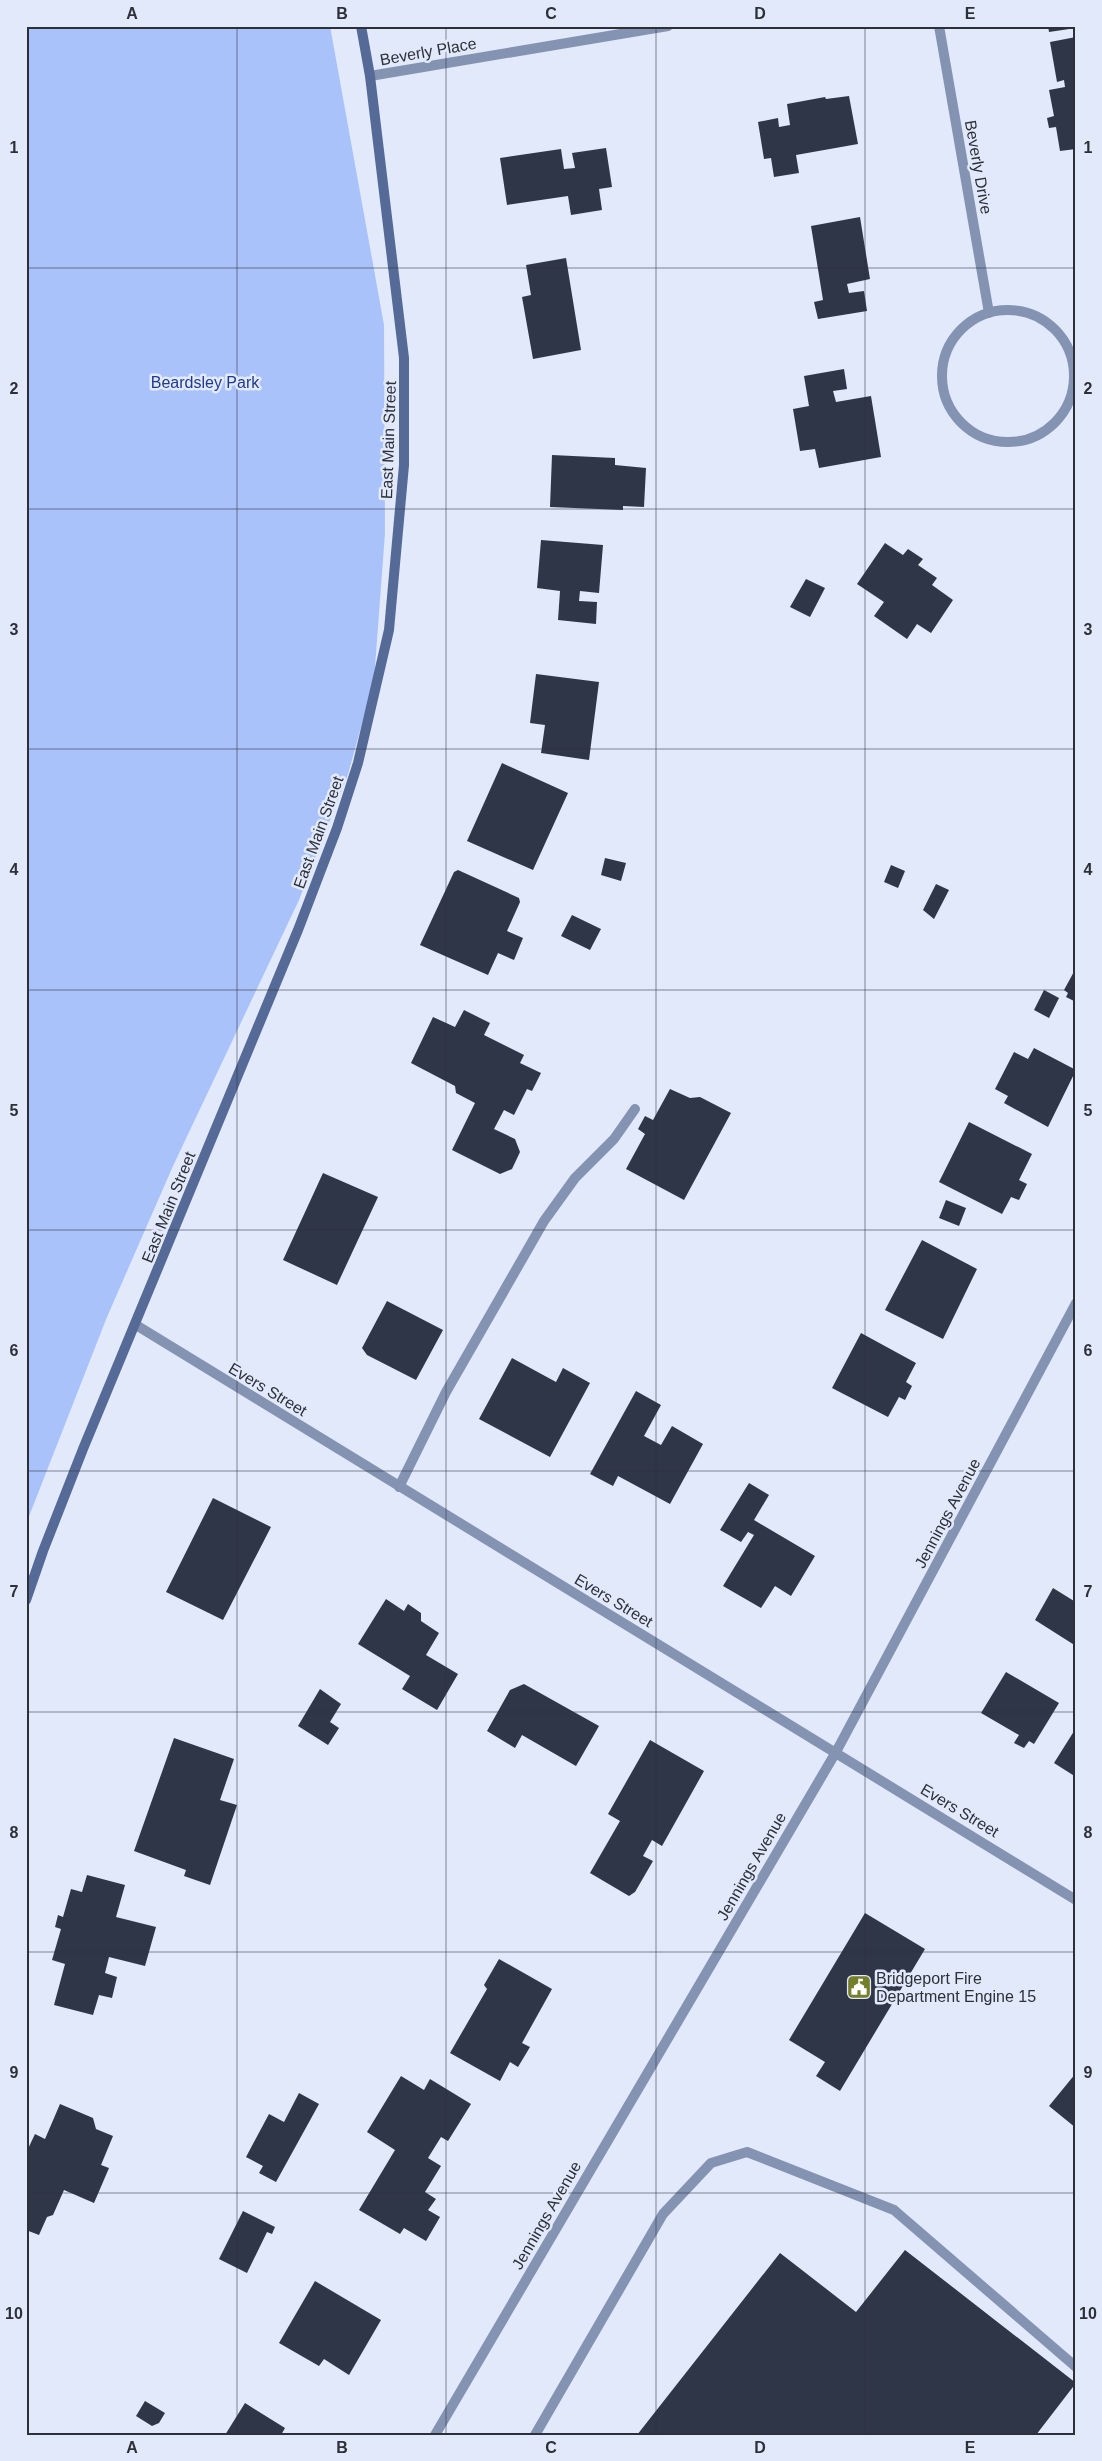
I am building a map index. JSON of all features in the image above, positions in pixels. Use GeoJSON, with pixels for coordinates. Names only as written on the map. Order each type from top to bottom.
{"type":"FeatureCollection","features":[{"type":"Feature","properties":{"kind":"main road","name":"East Main Street"},"geometry":{"type":"LineString","coordinates":[[26,1600],[42,1551],[338,828],[358,763],[390,630],[404,466],[404,358],[370,76],[361,26]]}},
{"type":"Feature","properties":{"kind":"street","name":"Beverly Place"},"geometry":{"type":"LineString","coordinates":[[370,76],[668,26]]}},
{"type":"Feature","properties":{"kind":"street","name":"Beverly Drive"},"geometry":{"type":"LineString","coordinates":[[939,26],[989,313]]}},
{"type":"Feature","properties":{"kind":"street"},"geometry":{"type":"LineString","coordinates":[[1010,310],[1023,312],[1048,324],[1063,338],[1074,357],[1074,379],[1070,401],[1058,420],[1041,434],[1020,441],[998,442],[977,434],[959,420],[947,402],[942,380],[944,359],[953,338],[969,323],[989,313],[1010,310]]}},
{"type":"Feature","properties":{"kind":"street"},"geometry":{"type":"LineString","coordinates":[[399,1487],[446,1392],[544,1221],[575,1178],[614,1139],[634,1109]]}},
{"type":"Feature","properties":{"kind":"street","name":"Jennings Avenue"},"geometry":{"type":"LineString","coordinates":[[435,2435],[836,1752],[1076,1303]]}},
{"type":"Feature","properties":{"kind":"street","name":"Evers Street"},"geometry":{"type":"LineString","coordinates":[[136,1325],[1076,1900]]}},
{"type":"Feature","properties":{"kind":"street"},"geometry":{"type":"LineString","coordinates":[[535,2435],[663,2214],[711,2163],[747,2152],[894,2210],[1076,2368]]}},
{"type":"Feature","properties":{"kind":"green space","name":"Beardsley Park"},"geometry":{"type":"Polygon","coordinates":[[[26,26],[330,26],[384,325],[385,533],[374,680],[348,774],[299,900],[173,1166],[107,1317],[26,1524],[26,26]]]}},
{"type":"Feature","properties":{"kind":"building"},"geometry":{"type":"Polygon","coordinates":[[[1048,26],[1076,26],[1076,28],[1049,32],[1048,26]]]}},
{"type":"Feature","properties":{"kind":"building"},"geometry":{"type":"Polygon","coordinates":[[[1076,37],[1076,149],[1060,151],[1056,127],[1049,128],[1047,118],[1054,116],[1049,90],[1065,87],[1064,80],[1057,82],[1050,42],[1076,37]]]}},
{"type":"Feature","properties":{"kind":"building"},"geometry":{"type":"Polygon","coordinates":[[[849,96],[858,144],[796,155],[799,173],[774,177],[771,158],[764,159],[758,122],[778,118],[779,127],[790,125],[787,104],[825,97],[826,99],[849,96]]]}},
{"type":"Feature","properties":{"kind":"building"},"geometry":{"type":"Polygon","coordinates":[[[606,148],[612,187],[599,189],[602,210],[571,215],[568,196],[507,205],[500,158],[561,149],[564,169],[575,168],[572,153],[606,148]]]}},
{"type":"Feature","properties":{"kind":"building"},"geometry":{"type":"Polygon","coordinates":[[[860,217],[870,279],[847,284],[849,293],[864,291],[867,311],[818,319],[814,302],[823,300],[811,226],[860,217]]]}},
{"type":"Feature","properties":{"kind":"building"},"geometry":{"type":"Polygon","coordinates":[[[566,258],[581,350],[533,359],[522,297],[531,295],[526,265],[566,258]]]}},
{"type":"Feature","properties":{"kind":"building"},"geometry":{"type":"Polygon","coordinates":[[[844,369],[847,389],[833,391],[836,402],[871,396],[881,457],[819,468],[815,449],[800,451],[793,409],[809,406],[804,376],[844,369]]]}},
{"type":"Feature","properties":{"kind":"building"},"geometry":{"type":"Polygon","coordinates":[[[552,455],[615,458],[615,465],[646,468],[644,507],[623,506],[623,510],[550,507],[552,455]]]}},
{"type":"Feature","properties":{"kind":"building"},"geometry":{"type":"Polygon","coordinates":[[[541,540],[603,545],[599,593],[580,591],[579,601],[597,602],[596,624],[558,620],[560,591],[537,588],[541,540]]]}},
{"type":"Feature","properties":{"kind":"building"},"geometry":{"type":"Polygon","coordinates":[[[885,543],[903,555],[908,549],[923,559],[918,565],[937,578],[932,585],[953,600],[931,633],[917,624],[907,639],[874,616],[884,602],[857,584],[885,543]]]}},
{"type":"Feature","properties":{"kind":"building"},"geometry":{"type":"Polygon","coordinates":[[[806,579],[825,588],[810,617],[790,607],[806,579]]]}},
{"type":"Feature","properties":{"kind":"building"},"geometry":{"type":"Polygon","coordinates":[[[536,674],[599,682],[589,760],[541,753],[545,725],[530,723],[536,674]]]}},
{"type":"Feature","properties":{"kind":"building"},"geometry":{"type":"Polygon","coordinates":[[[502,763],[568,793],[533,870],[467,841],[502,763]]]}},
{"type":"Feature","properties":{"kind":"building"},"geometry":{"type":"Polygon","coordinates":[[[605,858],[626,863],[621,881],[601,875],[605,858]]]}},
{"type":"Feature","properties":{"kind":"building"},"geometry":{"type":"Polygon","coordinates":[[[891,865],[905,871],[898,888],[884,882],[891,865]]]}},
{"type":"Feature","properties":{"kind":"building"},"geometry":{"type":"Polygon","coordinates":[[[458,870],[519,898],[520,902],[507,931],[523,938],[514,960],[498,953],[488,975],[420,945],[454,872],[458,870]]]}},
{"type":"Feature","properties":{"kind":"building"},"geometry":{"type":"Polygon","coordinates":[[[936,884],[949,890],[934,919],[923,910],[936,884]]]}},
{"type":"Feature","properties":{"kind":"building"},"geometry":{"type":"Polygon","coordinates":[[[572,915],[601,929],[590,950],[561,936],[572,915]]]}},
{"type":"Feature","properties":{"kind":"building"},"geometry":{"type":"Polygon","coordinates":[[[1076,968],[1076,1002],[1066,997],[1068,993],[1064,990],[1076,968]]]}},
{"type":"Feature","properties":{"kind":"building"},"geometry":{"type":"Polygon","coordinates":[[[1044,990],[1059,998],[1049,1018],[1034,1010],[1044,990]]]}},
{"type":"Feature","properties":{"kind":"building"},"geometry":{"type":"Polygon","coordinates":[[[464,1010],[490,1023],[484,1035],[524,1055],[520,1063],[541,1073],[532,1091],[527,1089],[514,1115],[504,1110],[494,1129],[515,1139],[520,1152],[512,1169],[500,1174],[452,1150],[475,1103],[456,1093],[455,1086],[411,1063],[433,1017],[455,1027],[464,1010]]]}},
{"type":"Feature","properties":{"kind":"building"},"geometry":{"type":"Polygon","coordinates":[[[1034,1048],[1076,1070],[1048,1127],[1004,1103],[1008,1096],[995,1089],[1014,1052],[1028,1059],[1034,1048]]]}},
{"type":"Feature","properties":{"kind":"building"},"geometry":{"type":"Polygon","coordinates":[[[670,1089],[690,1098],[700,1097],[731,1113],[684,1200],[626,1169],[645,1134],[638,1129],[645,1116],[653,1120],[670,1089]]]}},
{"type":"Feature","properties":{"kind":"building"},"geometry":{"type":"Polygon","coordinates":[[[969,1122],[1032,1154],[1019,1180],[1027,1184],[1019,1200],[1011,1197],[1002,1214],[939,1182],[969,1122]]]}},
{"type":"Feature","properties":{"kind":"building"},"geometry":{"type":"Polygon","coordinates":[[[323,1173],[378,1197],[337,1285],[283,1260],[323,1173]]]}},
{"type":"Feature","properties":{"kind":"building"},"geometry":{"type":"Polygon","coordinates":[[[946,1200],[966,1208],[959,1226],[939,1218],[946,1200]]]}},
{"type":"Feature","properties":{"kind":"building"},"geometry":{"type":"Polygon","coordinates":[[[922,1240],[977,1269],[943,1339],[885,1310],[922,1240]]]}},
{"type":"Feature","properties":{"kind":"building"},"geometry":{"type":"Polygon","coordinates":[[[387,1301],[443,1330],[416,1380],[367,1355],[362,1348],[387,1301]]]}},
{"type":"Feature","properties":{"kind":"building"},"geometry":{"type":"Polygon","coordinates":[[[861,1333],[916,1363],[906,1382],[912,1386],[905,1400],[899,1397],[888,1417],[832,1388],[861,1333]]]}},
{"type":"Feature","properties":{"kind":"building"},"geometry":{"type":"Polygon","coordinates":[[[512,1358],[556,1382],[563,1368],[590,1383],[550,1457],[479,1419],[512,1358]]]}},
{"type":"Feature","properties":{"kind":"building"},"geometry":{"type":"Polygon","coordinates":[[[636,1391],[661,1405],[644,1436],[661,1445],[672,1426],[703,1444],[670,1504],[618,1476],[613,1486],[590,1474],[636,1391]]]}},
{"type":"Feature","properties":{"kind":"building"},"geometry":{"type":"Polygon","coordinates":[[[749,1483],[769,1495],[754,1520],[815,1556],[791,1596],[775,1586],[761,1608],[723,1586],[754,1535],[748,1532],[741,1542],[720,1530],[749,1483]]]}},
{"type":"Feature","properties":{"kind":"building"},"geometry":{"type":"Polygon","coordinates":[[[213,1498],[271,1527],[223,1620],[166,1592],[213,1498]]]}},
{"type":"Feature","properties":{"kind":"building"},"geometry":{"type":"Polygon","coordinates":[[[1053,1588],[1074,1601],[1076,1599],[1076,1646],[1035,1620],[1053,1588]]]}},
{"type":"Feature","properties":{"kind":"building"},"geometry":{"type":"Polygon","coordinates":[[[386,1599],[404,1611],[408,1604],[421,1613],[421,1621],[439,1633],[426,1655],[458,1674],[437,1710],[402,1689],[410,1676],[358,1644],[386,1599]]]}},
{"type":"Feature","properties":{"kind":"building"},"geometry":{"type":"Polygon","coordinates":[[[1006,1672],[1059,1703],[1034,1744],[1029,1741],[1024,1748],[1014,1743],[1019,1735],[981,1713],[1006,1672]]]}},
{"type":"Feature","properties":{"kind":"building"},"geometry":{"type":"Polygon","coordinates":[[[524,1684],[599,1726],[576,1766],[522,1735],[515,1748],[487,1731],[510,1690],[524,1684]]]}},
{"type":"Feature","properties":{"kind":"building"},"geometry":{"type":"Polygon","coordinates":[[[320,1689],[341,1704],[330,1722],[339,1728],[328,1745],[298,1726],[320,1689]]]}},
{"type":"Feature","properties":{"kind":"building"},"geometry":{"type":"Polygon","coordinates":[[[1076,1728],[1076,1777],[1054,1763],[1076,1728]]]}},
{"type":"Feature","properties":{"kind":"building"},"geometry":{"type":"Polygon","coordinates":[[[174,1738],[234,1759],[220,1800],[237,1805],[210,1885],[184,1876],[186,1870],[134,1851],[174,1738]]]}},
{"type":"Feature","properties":{"kind":"building"},"geometry":{"type":"Polygon","coordinates":[[[650,1740],[704,1771],[662,1846],[652,1840],[643,1856],[653,1861],[635,1892],[629,1896],[590,1873],[620,1821],[608,1814],[650,1740]]]}},
{"type":"Feature","properties":{"kind":"building"},"geometry":{"type":"Polygon","coordinates":[[[87,1875],[125,1885],[116,1917],[156,1927],[145,1966],[109,1957],[105,1973],[117,1977],[112,1998],[99,1995],[93,2015],[54,2005],[65,1964],[52,1960],[61,1929],[55,1927],[58,1915],[63,1917],[71,1889],[82,1892],[87,1875]]]}},
{"type":"Feature","properties":{"kind":"building"},"geometry":{"type":"Polygon","coordinates":[[[865,1913],[925,1949],[840,2091],[816,2076],[825,2062],[789,2040],[865,1913]]]}},
{"type":"Feature","properties":{"kind":"building"},"geometry":{"type":"Polygon","coordinates":[[[499,1959],[552,1989],[522,2043],[530,2047],[518,2067],[510,2062],[500,2081],[450,2053],[487,1989],[484,1985],[499,1959]]]}},
{"type":"Feature","properties":{"kind":"building"},"geometry":{"type":"Polygon","coordinates":[[[1076,2073],[1076,2128],[1049,2106],[1076,2073]]]}},
{"type":"Feature","properties":{"kind":"building"},"geometry":{"type":"Polygon","coordinates":[[[401,2076],[424,2090],[430,2079],[471,2104],[448,2141],[441,2137],[428,2158],[441,2166],[425,2192],[436,2199],[428,2210],[440,2217],[426,2241],[404,2228],[400,2234],[359,2210],[395,2150],[367,2132],[401,2076]]]}},
{"type":"Feature","properties":{"kind":"building"},"geometry":{"type":"Polygon","coordinates":[[[299,2093],[319,2104],[276,2182],[259,2173],[263,2166],[246,2157],[269,2114],[284,2122],[299,2093]]]}},
{"type":"Feature","properties":{"kind":"building"},"geometry":{"type":"Polygon","coordinates":[[[60,2104],[93,2118],[96,2129],[113,2136],[101,2165],[109,2168],[94,2203],[64,2190],[53,2215],[47,2217],[39,2235],[26,2230],[26,2153],[35,2134],[45,2139],[60,2104]]]}},
{"type":"Feature","properties":{"kind":"building"},"geometry":{"type":"Polygon","coordinates":[[[243,2211],[275,2227],[272,2234],[267,2232],[247,2273],[219,2259],[243,2211]]]}},
{"type":"Feature","properties":{"kind":"building"},"geometry":{"type":"Polygon","coordinates":[[[905,2250],[1076,2383],[1036,2435],[637,2435],[780,2253],[856,2312],[905,2250]]]}},
{"type":"Feature","properties":{"kind":"building"},"geometry":{"type":"Polygon","coordinates":[[[315,2281],[381,2320],[349,2375],[324,2359],[319,2366],[279,2343],[315,2281]]]}},
{"type":"Feature","properties":{"kind":"building"},"geometry":{"type":"Polygon","coordinates":[[[145,2401],[165,2413],[159,2423],[152,2426],[136,2416],[145,2401]]]}},
{"type":"Feature","properties":{"kind":"building"},"geometry":{"type":"Polygon","coordinates":[[[245,2403],[285,2428],[281,2435],[225,2435],[245,2403]]]}},
{"type":"Feature","properties":{"kind":"place","name":"Bridgeport Fire Department Engine 15"},"geometry":{"type":"Point","coordinates":[859,1987]}}]}
